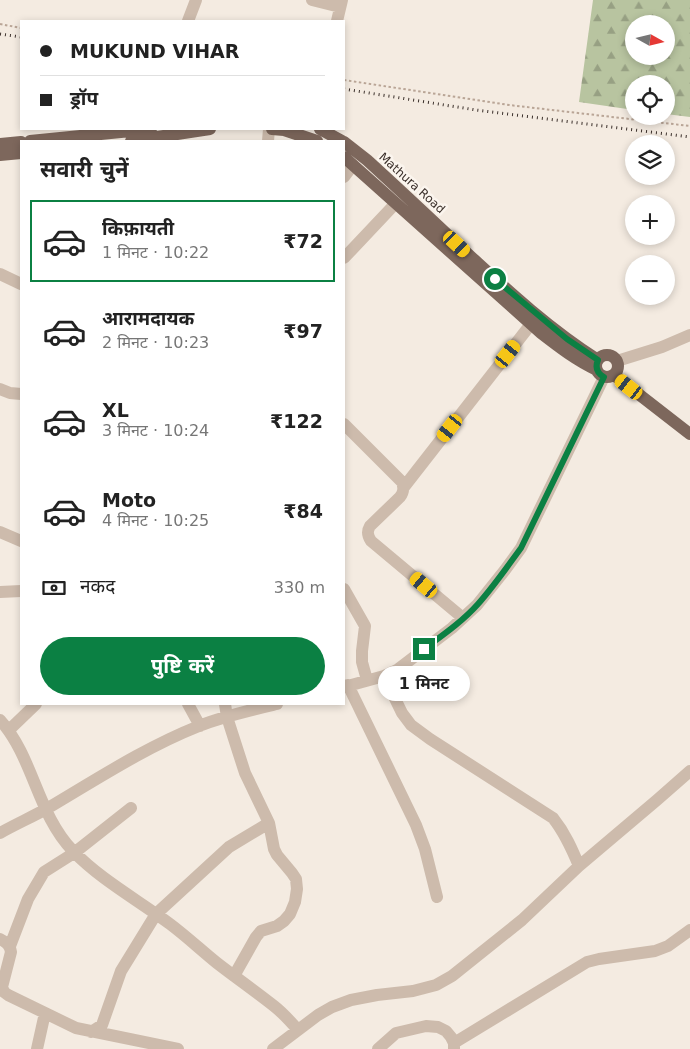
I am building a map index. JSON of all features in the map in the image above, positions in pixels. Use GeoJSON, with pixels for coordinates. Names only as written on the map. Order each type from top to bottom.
{"type":"FeatureCollection","features":[{"type":"Feature","properties":{"kind":"main road"},"geometry":{"type":"LineString","coordinates":[[50,140],[163,133],[180,137],[206,130]]}},
{"type":"Feature","properties":{"kind":"main road"},"geometry":{"type":"LineString","coordinates":[[284,130],[314,140]]}},
{"type":"Feature","properties":{"kind":"main road","name":"Mathura Road"},"geometry":{"type":"LineString","coordinates":[[322,130],[339,140]]}},
{"type":"Feature","properties":{"kind":"main road"},"geometry":{"type":"LineString","coordinates":[[135,140],[148,135]]}},
{"type":"Feature","properties":{"kind":"main road"},"geometry":{"type":"LineString","coordinates":[[0,144],[20,142]]}},
{"type":"Feature","properties":{"kind":"main road","name":"Mathura Road"},"geometry":{"type":"LineString","coordinates":[[345,144],[367,160],[394,185],[531,324],[564,351],[608,369]]}},
{"type":"Feature","properties":{"kind":"main road"},"geometry":{"type":"LineString","coordinates":[[0,154],[20,153]]}},
{"type":"Feature","properties":{"kind":"main road","name":"Mathura Road"},"geometry":{"type":"LineString","coordinates":[[348,161],[395,204],[482,274],[608,369],[690,434]]}},
{"type":"Feature","properties":{"kind":"street"},"geometry":{"type":"LineString","coordinates":[[188,20],[196,0]]}},
{"type":"Feature","properties":{"kind":"street"},"geometry":{"type":"LineString","coordinates":[[312,0],[341,4],[337,20]]}},
{"type":"Feature","properties":{"kind":"street"},"geometry":{"type":"LineString","coordinates":[[345,257],[395,204]]}},
{"type":"Feature","properties":{"kind":"street"},"geometry":{"type":"LineString","coordinates":[[0,274],[20,284]]}},
{"type":"Feature","properties":{"kind":"street"},"geometry":{"type":"LineString","coordinates":[[463,618],[371,541],[368,536],[368,530],[400,497],[404,487],[531,324]]}},
{"type":"Feature","properties":{"kind":"street"},"geometry":{"type":"LineString","coordinates":[[437,897],[425,849],[416,825],[346,686],[384,676],[397,670],[478,604],[506,570],[521,548],[608,369],[690,335]]}},
{"type":"Feature","properties":{"kind":"street"},"geometry":{"type":"LineString","coordinates":[[608,369],[648,360],[690,343]]}},
{"type":"Feature","properties":{"kind":"street"},"geometry":{"type":"LineString","coordinates":[[0,388],[10,393],[20,394]]}},
{"type":"Feature","properties":{"kind":"street"},"geometry":{"type":"LineString","coordinates":[[345,425],[402,482],[404,487]]}},
{"type":"Feature","properties":{"kind":"street"},"geometry":{"type":"LineString","coordinates":[[0,532],[20,541]]}},
{"type":"Feature","properties":{"kind":"street"},"geometry":{"type":"LineString","coordinates":[[345,591],[365,626],[362,662],[368,680]]}},
{"type":"Feature","properties":{"kind":"street"},"geometry":{"type":"LineString","coordinates":[[0,592],[20,592]]}},
{"type":"Feature","properties":{"kind":"street"},"geometry":{"type":"LineString","coordinates":[[384,676],[402,713],[411,725],[554,818],[562,828],[579,866]]}},
{"type":"Feature","properties":{"kind":"street"},"geometry":{"type":"LineString","coordinates":[[34,705],[4,725],[16,740],[46,809],[62,840],[91,869],[171,925],[275,1007],[298,1030]]}},
{"type":"Feature","properties":{"kind":"street"},"geometry":{"type":"LineString","coordinates":[[189,705],[200,726]]}},
{"type":"Feature","properties":{"kind":"street"},"geometry":{"type":"LineString","coordinates":[[225,705],[227,717],[245,773],[269,823],[276,855],[288,867],[296,879],[297,889],[295,902],[290,914],[277,926],[260,931],[234,976]]}},
{"type":"Feature","properties":{"kind":"street"},"geometry":{"type":"LineString","coordinates":[[0,832],[46,809],[112,768],[156,746],[200,726],[273,705]]}},
{"type":"Feature","properties":{"kind":"street"},"geometry":{"type":"LineString","coordinates":[[273,1049],[318,1015],[332,1008],[377,995],[413,991],[436,985],[452,976],[522,920],[579,866],[690,770]]}},
{"type":"Feature","properties":{"kind":"street"},"geometry":{"type":"LineString","coordinates":[[131,808],[74,853],[44,872],[5,943],[10,952],[2,987],[4,992],[76,1028],[178,1049]]}},
{"type":"Feature","properties":{"kind":"street"},"geometry":{"type":"LineString","coordinates":[[91,1032],[102,1025],[121,972],[156,914],[230,847],[269,823]]}},
{"type":"Feature","properties":{"kind":"street"},"geometry":{"type":"LineString","coordinates":[[378,1049],[396,1033],[426,1026],[438,1027],[446,1031],[451,1037],[454,1046],[587,962],[655,951],[668,946],[690,930]]}},
{"type":"Feature","properties":{"kind":"street"},"geometry":{"type":"LineString","coordinates":[[37,1049],[45,1013]]}},
{"type":"Feature","properties":{"kind":"path"},"geometry":{"type":"LineString","coordinates":[[0,24],[20,28]]}},
{"type":"Feature","properties":{"kind":"path"},"geometry":{"type":"LineString","coordinates":[[345,80],[509,105],[690,126]]}},
{"type":"Feature","properties":{"kind":"green space"},"geometry":{"type":"Polygon","coordinates":[[[593,0],[690,0],[690,117],[675,115],[675,75],[625,75],[625,109],[579,102],[593,0]]]}},
{"type":"Feature","properties":{"kind":"railway"},"geometry":{"type":"LineString","coordinates":[[0,34],[20,37]]}},
{"type":"Feature","properties":{"kind":"railway"},"geometry":{"type":"LineString","coordinates":[[345,89],[476,110],[690,137]]}},
{"type":"Feature","properties":{"kind":"route"},"geometry":{"type":"LineString","coordinates":[[424,649],[452,628],[478,604],[506,570],[521,548],[604,377],[597,370],[598,360],[545,322],[495,279]]}}]}
